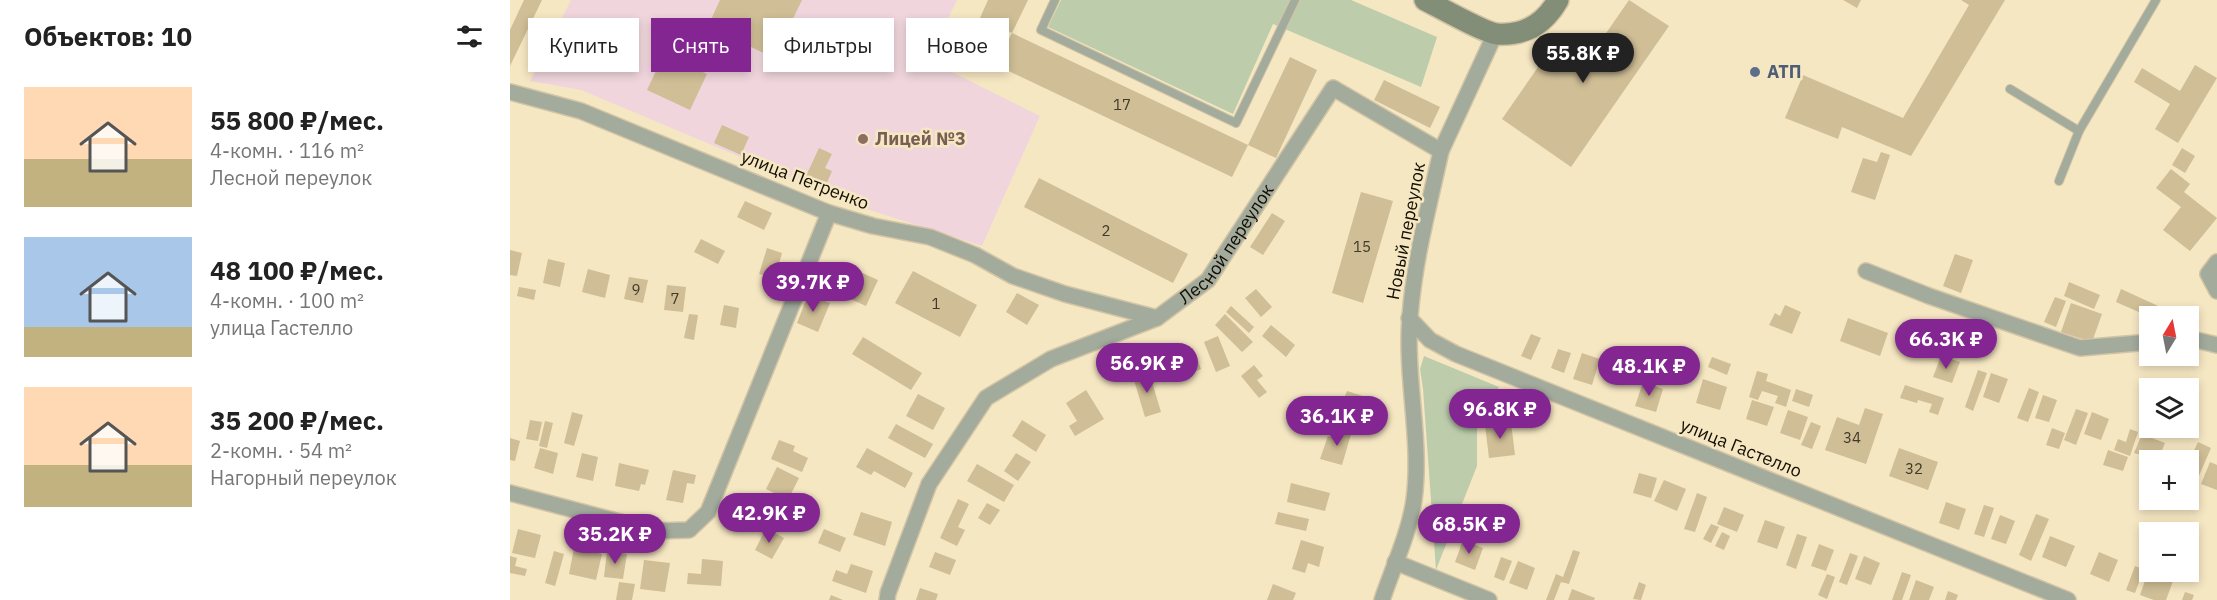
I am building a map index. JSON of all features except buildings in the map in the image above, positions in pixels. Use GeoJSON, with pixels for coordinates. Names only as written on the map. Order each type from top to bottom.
{"type":"FeatureCollection","features":[{"type":"Feature","properties":{"kind":"street"},"geometry":{"type":"LineString","coordinates":[[1425,0],[1495,34],[1519,32],[1535,27],[1550,14],[1558,0]]}},
{"type":"Feature","properties":{"kind":"street"},"geometry":{"type":"LineString","coordinates":[[1441,151],[1495,34]]}},
{"type":"Feature","properties":{"kind":"street","name":"Лесной переулок"},"geometry":{"type":"LineString","coordinates":[[887,600],[928,484],[986,398],[1051,359],[1157,318],[1208,280],[1332,88],[1441,151]]}},
{"type":"Feature","properties":{"kind":"street","name":"улица Петренко"},"geometry":{"type":"LineString","coordinates":[[510,92],[581,111],[829,213],[873,226],[930,237],[975,255],[1013,276],[1065,294],[1157,318]]}},
{"type":"Feature","properties":{"kind":"street","name":"Новый переулок"},"geometry":{"type":"LineString","coordinates":[[1382,600],[1408,528],[1416,475],[1408,357],[1409,318],[1413,284],[1441,151]]}},
{"type":"Feature","properties":{"kind":"street"},"geometry":{"type":"LineString","coordinates":[[510,493],[654,531],[689,530],[708,512],[829,213]]}},
{"type":"Feature","properties":{"kind":"street"},"geometry":{"type":"LineString","coordinates":[[2217,262],[2208,274],[2217,291]]}},
{"type":"Feature","properties":{"kind":"street"},"geometry":{"type":"LineString","coordinates":[[1866,271],[1929,296],[2080,348],[2139,343]]}},
{"type":"Feature","properties":{"kind":"street","name":"улица Гастелло"},"geometry":{"type":"LineString","coordinates":[[1409,318],[1430,340],[1442,348],[2068,600]]}},
{"type":"Feature","properties":{"kind":"street"},"geometry":{"type":"LineString","coordinates":[[2199,341],[2217,345]]}},
{"type":"Feature","properties":{"kind":"street"},"geometry":{"type":"LineString","coordinates":[[1395,562],[1489,600]]}},
{"type":"Feature","properties":{"kind":"lane"},"geometry":{"type":"LineString","coordinates":[[1055,0],[1041,30],[1236,123],[1295,0]]}},
{"type":"Feature","properties":{"kind":"lane"},"geometry":{"type":"LineString","coordinates":[[2059,181],[2079,131],[2156,0]]}},
{"type":"Feature","properties":{"kind":"lane"},"geometry":{"type":"LineString","coordinates":[[2010,89],[2079,131]]}},
{"type":"Feature","properties":{"kind":"shaded area","name":"Лицей №3"},"geometry":{"type":"Polygon","coordinates":[[[571,0],[957,0],[948,18],[906,18],[906,72],[952,72],[1040,116],[982,246],[857,206],[581,90],[530,81],[535,72],[639,72],[639,18],[562,18],[571,0]]]}},
{"type":"Feature","properties":{"kind":"green space"},"geometry":{"type":"Polygon","coordinates":[[[1061,0],[1351,0],[1437,37],[1421,87],[1273,24],[1233,114],[1048,27],[1061,0]]]}},
{"type":"Feature","properties":{"kind":"green space"},"geometry":{"type":"Polygon","coordinates":[[[1424,356],[1499,387],[1477,428],[1477,466],[1436,570],[1420,369],[1424,356]]]}},
{"type":"Feature","properties":{"kind":"place","name":"АТП"},"geometry":{"type":"Point","coordinates":[1755,72]}},
{"type":"Feature","properties":{"kind":"place","name":"Лицей №3"},"geometry":{"type":"Point","coordinates":[863,139]}}]}
